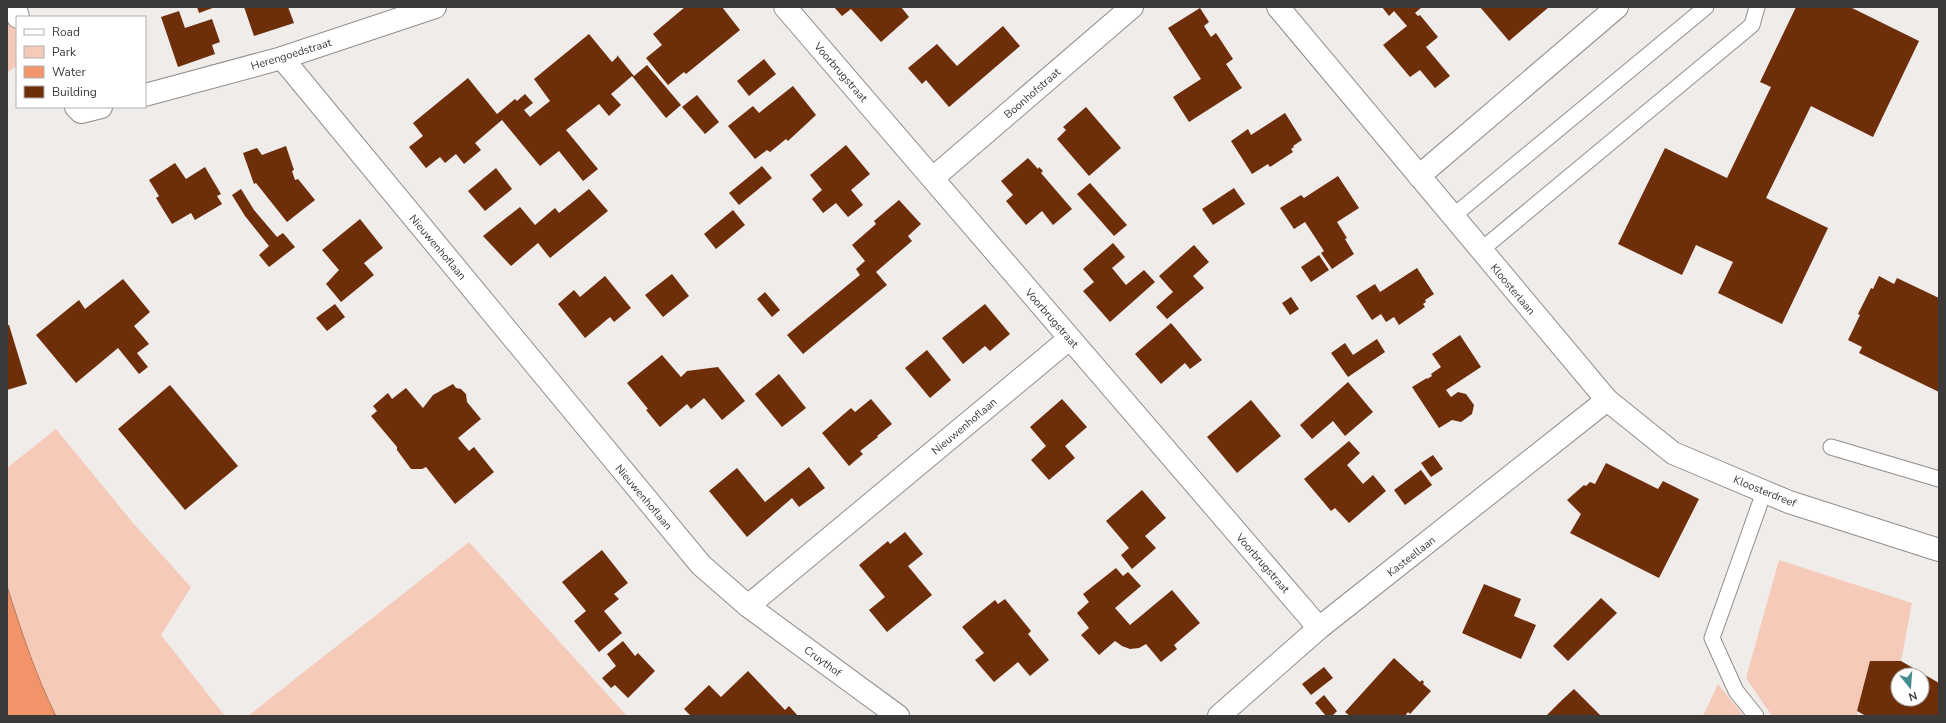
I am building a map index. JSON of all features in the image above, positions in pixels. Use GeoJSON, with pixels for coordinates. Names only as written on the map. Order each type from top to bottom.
{"type":"FeatureCollection","features":[{"type":"Feature","properties":{"kind":"street","name":"Herengoedstraat"},"geometry":{"type":"LineString","coordinates":[[146,95],[282,58],[435,7]]}},
{"type":"Feature","properties":{"kind":"street","name":"Voorbrugstraat"},"geometry":{"type":"LineString","coordinates":[[785,7],[1319,628]]}},
{"type":"Feature","properties":{"kind":"street","name":"Boonhofstraat"},"geometry":{"type":"LineString","coordinates":[[933,178],[1132,7]]}},
{"type":"Feature","properties":{"kind":"street","name":"Kloosterlaan"},"geometry":{"type":"LineString","coordinates":[[1278,7],[1452,217],[1607,400]]}},
{"type":"Feature","properties":{"kind":"street"},"geometry":{"type":"LineString","coordinates":[[1419,176],[1617,7]]}},
{"type":"Feature","properties":{"kind":"street","name":"Nieuwenhoflaan"},"geometry":{"type":"LineString","coordinates":[[282,58],[701,565],[748,606],[1070,339]]}},
{"type":"Feature","properties":{"kind":"street"},"geometry":{"type":"LineString","coordinates":[[77,108],[81,112],[96,108]]}},
{"type":"Feature","properties":{"kind":"street","name":"Kloosterdreef"},"geometry":{"type":"LineString","coordinates":[[1607,400],[1673,453],[1789,502],[1939,550]]}},
{"type":"Feature","properties":{"kind":"street","name":"Kasteellaan"},"geometry":{"type":"LineString","coordinates":[[1219,716],[1319,628],[1607,400]]}},
{"type":"Feature","properties":{"kind":"street","name":"Cruythof"},"geometry":{"type":"LineString","coordinates":[[748,606],[898,716]]}},
{"type":"Feature","properties":{"kind":"lane"},"geometry":{"type":"LineString","coordinates":[[1452,217],[1706,7]]}},
{"type":"Feature","properties":{"kind":"lane"},"geometry":{"type":"LineString","coordinates":[[1481,250],[1752,25],[1757,7]]}},
{"type":"Feature","properties":{"kind":"lane"},"geometry":{"type":"LineString","coordinates":[[1830,447],[1939,479]]}},
{"type":"Feature","properties":{"kind":"lane"},"geometry":{"type":"LineString","coordinates":[[1756,716],[1736,691],[1712,638],[1764,492]]}},
{"type":"Feature","properties":{"kind":"green space"},"geometry":{"type":"Polygon","coordinates":[[[7,7],[9,7],[16,32],[16,66],[7,73],[7,7]]]}},
{"type":"Feature","properties":{"kind":"green space"},"geometry":{"type":"Polygon","coordinates":[[[56,429],[133,523],[191,587],[161,635],[225,716],[56,716],[42,688],[21,631],[7,586],[7,468],[56,429]]]}},
{"type":"Feature","properties":{"kind":"green space"},"geometry":{"type":"Polygon","coordinates":[[[469,542],[627,716],[248,716],[469,542]]]}},
{"type":"Feature","properties":{"kind":"green space"},"geometry":{"type":"Polygon","coordinates":[[[1779,560],[1912,603],[1901,661],[1870,661],[1857,711],[1858,716],[1772,716],[1746,678],[1779,560]]]}},
{"type":"Feature","properties":{"kind":"green space"},"geometry":{"type":"Polygon","coordinates":[[[1718,684],[1744,716],[1703,716],[1718,684]]]}},
{"type":"Feature","properties":{"kind":"water"},"geometry":{"type":"Polygon","coordinates":[[[7,586],[35,668],[56,716],[7,716],[7,586]]]}},
{"type":"Feature","properties":{"kind":"building"},"geometry":{"type":"Polygon","coordinates":[[[197,7],[215,7],[199,13],[197,7]]]}},
{"type":"Feature","properties":{"kind":"building"},"geometry":{"type":"Polygon","coordinates":[[[244,7],[288,7],[294,23],[254,36],[244,7]]]}},
{"type":"Feature","properties":{"kind":"building"},"geometry":{"type":"Polygon","coordinates":[[[685,7],[722,7],[740,30],[686,74],[684,72],[668,85],[646,58],[662,45],[653,34],[685,7]]]}},
{"type":"Feature","properties":{"kind":"building"},"geometry":{"type":"Polygon","coordinates":[[[834,7],[901,7],[909,17],[881,42],[851,9],[842,16],[834,7]]]}},
{"type":"Feature","properties":{"kind":"building"},"geometry":{"type":"Polygon","coordinates":[[[1382,7],[1422,7],[1415,13],[1418,16],[1420,15],[1438,37],[1426,47],[1450,76],[1435,88],[1420,70],[1410,77],[1383,45],[1407,26],[1394,11],[1389,16],[1382,7]]]}},
{"type":"Feature","properties":{"kind":"building"},"geometry":{"type":"Polygon","coordinates":[[[1480,7],[1549,7],[1509,41],[1480,7]]]}},
{"type":"Feature","properties":{"kind":"building"},"geometry":{"type":"Polygon","coordinates":[[[1796,7],[1850,7],[1919,41],[1873,137],[1811,106],[1766,198],[1828,228],[1782,324],[1718,293],[1733,262],[1696,245],[1682,275],[1618,244],[1665,148],[1727,178],[1771,87],[1760,82],[1796,7]]]}},
{"type":"Feature","properties":{"kind":"building"},"geometry":{"type":"Polygon","coordinates":[[[1200,8],[1209,22],[1204,26],[1211,37],[1216,33],[1233,59],[1226,64],[1242,88],[1189,122],[1173,97],[1201,79],[1168,28],[1200,8]]]}},
{"type":"Feature","properties":{"kind":"building"},"geometry":{"type":"Polygon","coordinates":[[[179,11],[185,28],[212,19],[220,42],[212,45],[215,54],[178,67],[161,17],[179,11]]]}},
{"type":"Feature","properties":{"kind":"building"},"geometry":{"type":"Polygon","coordinates":[[[1003,26],[1020,46],[949,107],[926,80],[922,84],[908,68],[937,44],[957,66],[1003,26]]]}},
{"type":"Feature","properties":{"kind":"building"},"geometry":{"type":"Polygon","coordinates":[[[589,34],[612,62],[617,55],[634,76],[647,65],[681,105],[666,118],[632,76],[611,94],[621,105],[609,116],[599,104],[566,130],[598,169],[583,181],[559,151],[540,166],[502,120],[475,143],[481,150],[464,164],[456,154],[445,163],[440,157],[426,168],[409,147],[423,136],[413,123],[468,78],[497,114],[515,99],[517,101],[525,94],[533,103],[524,110],[530,117],[550,101],[534,79],[589,34]]]}},
{"type":"Feature","properties":{"kind":"building"},"geometry":{"type":"Polygon","coordinates":[[[764,59],[776,74],[749,96],[737,81],[764,59]]]}},
{"type":"Feature","properties":{"kind":"building"},"geometry":{"type":"Polygon","coordinates":[[[793,86],[816,115],[788,141],[786,139],[770,152],[767,150],[755,159],[728,126],[753,106],[759,113],[793,86]]]}},
{"type":"Feature","properties":{"kind":"building"},"geometry":{"type":"Polygon","coordinates":[[[697,95],[719,122],[705,134],[682,107],[697,95]]]}},
{"type":"Feature","properties":{"kind":"building"},"geometry":{"type":"Polygon","coordinates":[[[1086,107],[1121,148],[1089,176],[1057,139],[1066,130],[1063,127],[1086,107]]]}},
{"type":"Feature","properties":{"kind":"building"},"geometry":{"type":"Polygon","coordinates":[[[1285,113],[1302,140],[1293,146],[1294,147],[1291,149],[1293,152],[1270,167],[1268,164],[1252,174],[1231,141],[1248,129],[1251,135],[1285,113]]]}},
{"type":"Feature","properties":{"kind":"building"},"geometry":{"type":"Polygon","coordinates":[[[846,145],[870,174],[851,190],[863,205],[848,217],[836,203],[823,213],[812,199],[822,190],[810,175],[846,145]]]}},
{"type":"Feature","properties":{"kind":"building"},"geometry":{"type":"Polygon","coordinates":[[[286,146],[294,170],[292,171],[295,180],[298,179],[315,200],[287,222],[256,183],[254,184],[243,153],[257,148],[262,155],[286,146]]]}},
{"type":"Feature","properties":{"kind":"building"},"geometry":{"type":"Polygon","coordinates":[[[1028,158],[1038,169],[1039,167],[1043,171],[1041,173],[1072,209],[1053,225],[1042,211],[1026,225],[1006,201],[1013,195],[1001,181],[1028,158]]]}},
{"type":"Feature","properties":{"kind":"building"},"geometry":{"type":"Polygon","coordinates":[[[175,163],[186,179],[205,167],[221,194],[217,196],[222,204],[195,220],[191,213],[172,224],[156,198],[159,196],[149,180],[175,163]]]}},
{"type":"Feature","properties":{"kind":"building"},"geometry":{"type":"Polygon","coordinates":[[[762,166],[772,178],[739,205],[729,193],[762,166]]]}},
{"type":"Feature","properties":{"kind":"building"},"geometry":{"type":"Polygon","coordinates":[[[496,168],[512,189],[485,211],[468,191],[496,168]]]}},
{"type":"Feature","properties":{"kind":"building"},"geometry":{"type":"Polygon","coordinates":[[[1338,176],[1359,208],[1337,222],[1347,238],[1345,239],[1354,254],[1332,269],[1321,253],[1324,251],[1305,222],[1294,229],[1280,208],[1301,195],[1304,198],[1338,176]]]}},
{"type":"Feature","properties":{"kind":"building"},"geometry":{"type":"Polygon","coordinates":[[[1090,183],[1127,225],[1114,236],[1077,194],[1090,183]]]}},
{"type":"Feature","properties":{"kind":"building"},"geometry":{"type":"Polygon","coordinates":[[[1234,188],[1245,204],[1213,225],[1202,209],[1234,188]]]}},
{"type":"Feature","properties":{"kind":"building"},"geometry":{"type":"Polygon","coordinates":[[[241,189],[254,210],[277,237],[283,233],[295,247],[269,267],[259,255],[269,246],[245,216],[232,195],[241,189]]]}},
{"type":"Feature","properties":{"kind":"building"},"geometry":{"type":"Polygon","coordinates":[[[589,189],[608,211],[550,258],[538,243],[511,266],[483,236],[520,207],[535,225],[555,208],[559,213],[589,189]]]}},
{"type":"Feature","properties":{"kind":"building"},"geometry":{"type":"Polygon","coordinates":[[[899,200],[921,224],[908,236],[912,241],[876,272],[887,285],[803,354],[787,335],[860,275],[856,269],[865,261],[852,245],[876,224],[874,221],[899,200]]]}},
{"type":"Feature","properties":{"kind":"building"},"geometry":{"type":"Polygon","coordinates":[[[733,210],[745,225],[716,249],[704,234],[733,210]]]}},
{"type":"Feature","properties":{"kind":"building"},"geometry":{"type":"Polygon","coordinates":[[[360,219],[383,248],[364,263],[374,275],[341,302],[326,284],[339,270],[322,250],[360,219]]]}},
{"type":"Feature","properties":{"kind":"building"},"geometry":{"type":"Polygon","coordinates":[[[1113,243],[1125,257],[1112,268],[1126,285],[1144,270],[1155,282],[1110,322],[1083,291],[1094,282],[1083,269],[1113,243]]]}},
{"type":"Feature","properties":{"kind":"building"},"geometry":{"type":"Polygon","coordinates":[[[1194,245],[1209,262],[1193,276],[1204,288],[1167,319],[1156,307],[1173,292],[1159,276],[1194,245]]]}},
{"type":"Feature","properties":{"kind":"building"},"geometry":{"type":"Polygon","coordinates":[[[1319,255],[1329,270],[1311,282],[1301,267],[1319,255]]]}},
{"type":"Feature","properties":{"kind":"building"},"geometry":{"type":"Polygon","coordinates":[[[1417,268],[1434,294],[1425,300],[1426,302],[1423,304],[1425,307],[1399,325],[1394,317],[1386,322],[1381,314],[1372,320],[1356,296],[1375,284],[1380,292],[1417,268]]]}},
{"type":"Feature","properties":{"kind":"building"},"geometry":{"type":"Polygon","coordinates":[[[672,274],[689,296],[663,317],[645,295],[672,274]]]}},
{"type":"Feature","properties":{"kind":"building"},"geometry":{"type":"Polygon","coordinates":[[[605,276],[631,308],[614,322],[610,317],[585,338],[558,304],[574,290],[580,297],[605,276]]]}},
{"type":"Feature","properties":{"kind":"building"},"geometry":{"type":"Polygon","coordinates":[[[1879,276],[1894,284],[1897,278],[1939,298],[1939,392],[1859,353],[1862,347],[1848,340],[1860,315],[1858,314],[1879,276]]]}},
{"type":"Feature","properties":{"kind":"building"},"geometry":{"type":"Polygon","coordinates":[[[123,279],[150,312],[134,326],[149,344],[137,353],[148,367],[139,374],[118,348],[76,383],[36,335],[79,300],[85,309],[123,279]]]}},
{"type":"Feature","properties":{"kind":"building"},"geometry":{"type":"Polygon","coordinates":[[[765,292],[780,310],[772,317],[757,299],[765,292]]]}},
{"type":"Feature","properties":{"kind":"building"},"geometry":{"type":"Polygon","coordinates":[[[1291,297],[1299,309],[1290,315],[1282,303],[1291,297]]]}},
{"type":"Feature","properties":{"kind":"building"},"geometry":{"type":"Polygon","coordinates":[[[335,304],[345,317],[327,331],[316,318],[335,304]]]}},
{"type":"Feature","properties":{"kind":"building"},"geometry":{"type":"Polygon","coordinates":[[[985,304],[1010,334],[990,351],[985,346],[963,364],[942,338],[985,304]]]}},
{"type":"Feature","properties":{"kind":"building"},"geometry":{"type":"Polygon","coordinates":[[[1171,323],[1202,360],[1190,369],[1185,363],[1161,384],[1135,354],[1171,323]]]}},
{"type":"Feature","properties":{"kind":"building"},"geometry":{"type":"Polygon","coordinates":[[[7,325],[9,325],[27,384],[7,390],[7,325]]]}},
{"type":"Feature","properties":{"kind":"building"},"geometry":{"type":"Polygon","coordinates":[[[1460,335],[1481,367],[1446,390],[1451,397],[1458,392],[1466,394],[1474,405],[1472,414],[1461,422],[1452,420],[1439,428],[1412,387],[1432,376],[1431,374],[1441,367],[1432,354],[1460,335]]]}},
{"type":"Feature","properties":{"kind":"building"},"geometry":{"type":"Polygon","coordinates":[[[1377,339],[1385,352],[1348,377],[1331,353],[1345,343],[1353,355],[1377,339]]]}},
{"type":"Feature","properties":{"kind":"building"},"geometry":{"type":"Polygon","coordinates":[[[927,350],[951,380],[930,398],[905,368],[927,350]]]}},
{"type":"Feature","properties":{"kind":"building"},"geometry":{"type":"Polygon","coordinates":[[[662,355],[681,377],[687,371],[718,367],[745,401],[722,420],[704,398],[691,409],[687,404],[660,427],[646,410],[648,409],[627,383],[662,355]]]}},
{"type":"Feature","properties":{"kind":"building"},"geometry":{"type":"Polygon","coordinates":[[[779,374],[806,408],[782,427],[755,394],[779,374]]]}},
{"type":"Feature","properties":{"kind":"building"},"geometry":{"type":"Polygon","coordinates":[[[1348,382],[1373,412],[1345,436],[1333,421],[1312,439],[1300,425],[1348,382]]]}},
{"type":"Feature","properties":{"kind":"building"},"geometry":{"type":"Polygon","coordinates":[[[453,384],[456,388],[461,389],[466,394],[467,402],[481,419],[458,438],[469,451],[474,447],[494,472],[455,504],[426,467],[422,469],[411,469],[397,450],[397,447],[371,416],[377,411],[373,406],[388,393],[392,399],[406,388],[423,408],[433,395],[453,384]]]}},
{"type":"Feature","properties":{"kind":"building"},"geometry":{"type":"Polygon","coordinates":[[[170,385],[238,466],[185,510],[118,429],[170,385]]]}},
{"type":"Feature","properties":{"kind":"building"},"geometry":{"type":"Polygon","coordinates":[[[871,399],[892,424],[860,451],[863,454],[849,466],[822,433],[851,408],[855,412],[871,399]]]}},
{"type":"Feature","properties":{"kind":"building"},"geometry":{"type":"Polygon","coordinates":[[[1062,399],[1087,427],[1065,446],[1075,458],[1049,480],[1031,460],[1046,446],[1030,427],[1062,399]]]}},
{"type":"Feature","properties":{"kind":"building"},"geometry":{"type":"Polygon","coordinates":[[[1251,400],[1281,436],[1237,473],[1207,437],[1251,400]]]}},
{"type":"Feature","properties":{"kind":"building"},"geometry":{"type":"Polygon","coordinates":[[[1349,441],[1360,453],[1347,465],[1363,484],[1373,475],[1386,491],[1349,523],[1335,508],[1331,511],[1304,479],[1349,441]]]}},
{"type":"Feature","properties":{"kind":"building"},"geometry":{"type":"Polygon","coordinates":[[[1433,455],[1443,469],[1431,477],[1421,463],[1433,455]]]}},
{"type":"Feature","properties":{"kind":"building"},"geometry":{"type":"Polygon","coordinates":[[[1606,463],[1658,489],[1663,481],[1699,499],[1659,578],[1570,533],[1581,514],[1567,500],[1584,485],[1586,486],[1590,482],[1595,484],[1606,463]]]}},
{"type":"Feature","properties":{"kind":"building"},"geometry":{"type":"Polygon","coordinates":[[[809,467],[825,488],[799,507],[792,498],[747,537],[709,491],[737,468],[765,502],[809,467]]]}},
{"type":"Feature","properties":{"kind":"building"},"geometry":{"type":"Polygon","coordinates":[[[1421,470],[1432,485],[1405,505],[1394,490],[1421,470]]]}},
{"type":"Feature","properties":{"kind":"building"},"geometry":{"type":"Polygon","coordinates":[[[1142,490],[1166,518],[1145,536],[1156,548],[1132,569],[1121,555],[1129,548],[1106,521],[1142,490]]]}},
{"type":"Feature","properties":{"kind":"building"},"geometry":{"type":"Polygon","coordinates":[[[905,532],[923,554],[908,566],[932,595],[887,632],[869,610],[885,597],[859,565],[888,541],[890,544],[905,532]]]}},
{"type":"Feature","properties":{"kind":"building"},"geometry":{"type":"Polygon","coordinates":[[[602,550],[628,583],[614,594],[619,599],[604,611],[622,633],[599,652],[574,621],[586,611],[562,582],[602,550]]]}},
{"type":"Feature","properties":{"kind":"building"},"geometry":{"type":"Polygon","coordinates":[[[1116,568],[1123,576],[1128,572],[1141,586],[1115,608],[1130,625],[1172,590],[1200,623],[1174,645],[1177,649],[1161,662],[1146,644],[1139,648],[1130,649],[1115,641],[1099,655],[1081,635],[1089,628],[1077,613],[1089,602],[1083,594],[1116,568]]]}},
{"type":"Feature","properties":{"kind":"building"},"geometry":{"type":"Polygon","coordinates":[[[1484,584],[1521,599],[1514,616],[1536,625],[1521,659],[1462,633],[1484,584]]]}},
{"type":"Feature","properties":{"kind":"building"},"geometry":{"type":"Polygon","coordinates":[[[1601,598],[1617,613],[1568,661],[1553,646],[1601,598]]]}},
{"type":"Feature","properties":{"kind":"building"},"geometry":{"type":"Polygon","coordinates":[[[1005,599],[1031,631],[1028,634],[1049,660],[1030,676],[1018,662],[994,682],[975,660],[984,653],[962,627],[995,600],[998,604],[1005,599]]]}},
{"type":"Feature","properties":{"kind":"building"},"geometry":{"type":"Polygon","coordinates":[[[623,641],[635,656],[638,653],[655,671],[628,698],[615,685],[611,688],[602,678],[616,666],[607,654],[623,641]]]}},
{"type":"Feature","properties":{"kind":"building"},"geometry":{"type":"Polygon","coordinates":[[[1394,658],[1420,682],[1422,680],[1424,682],[1423,684],[1431,691],[1410,714],[1408,712],[1405,716],[1350,716],[1345,712],[1394,658]]]}},
{"type":"Feature","properties":{"kind":"building"},"geometry":{"type":"Polygon","coordinates":[[[1870,661],[1901,661],[1911,667],[1890,667],[1890,707],[1930,707],[1930,678],[1939,683],[1939,716],[1866,716],[1857,711],[1870,661]]]}},
{"type":"Feature","properties":{"kind":"building"},"geometry":{"type":"Polygon","coordinates":[[[1324,667],[1333,678],[1311,695],[1302,684],[1324,667]]]}},
{"type":"Feature","properties":{"kind":"building"},"geometry":{"type":"Polygon","coordinates":[[[748,671],[785,710],[789,706],[798,716],[691,716],[684,709],[709,685],[721,697],[748,671]]]}},
{"type":"Feature","properties":{"kind":"building"},"geometry":{"type":"Polygon","coordinates":[[[1574,689],[1601,716],[1546,716],[1562,700],[1574,689]]]}},
{"type":"Feature","properties":{"kind":"building"},"geometry":{"type":"Polygon","coordinates":[[[1324,695],[1337,711],[1332,716],[1326,716],[1315,703],[1324,695]]]}}]}
